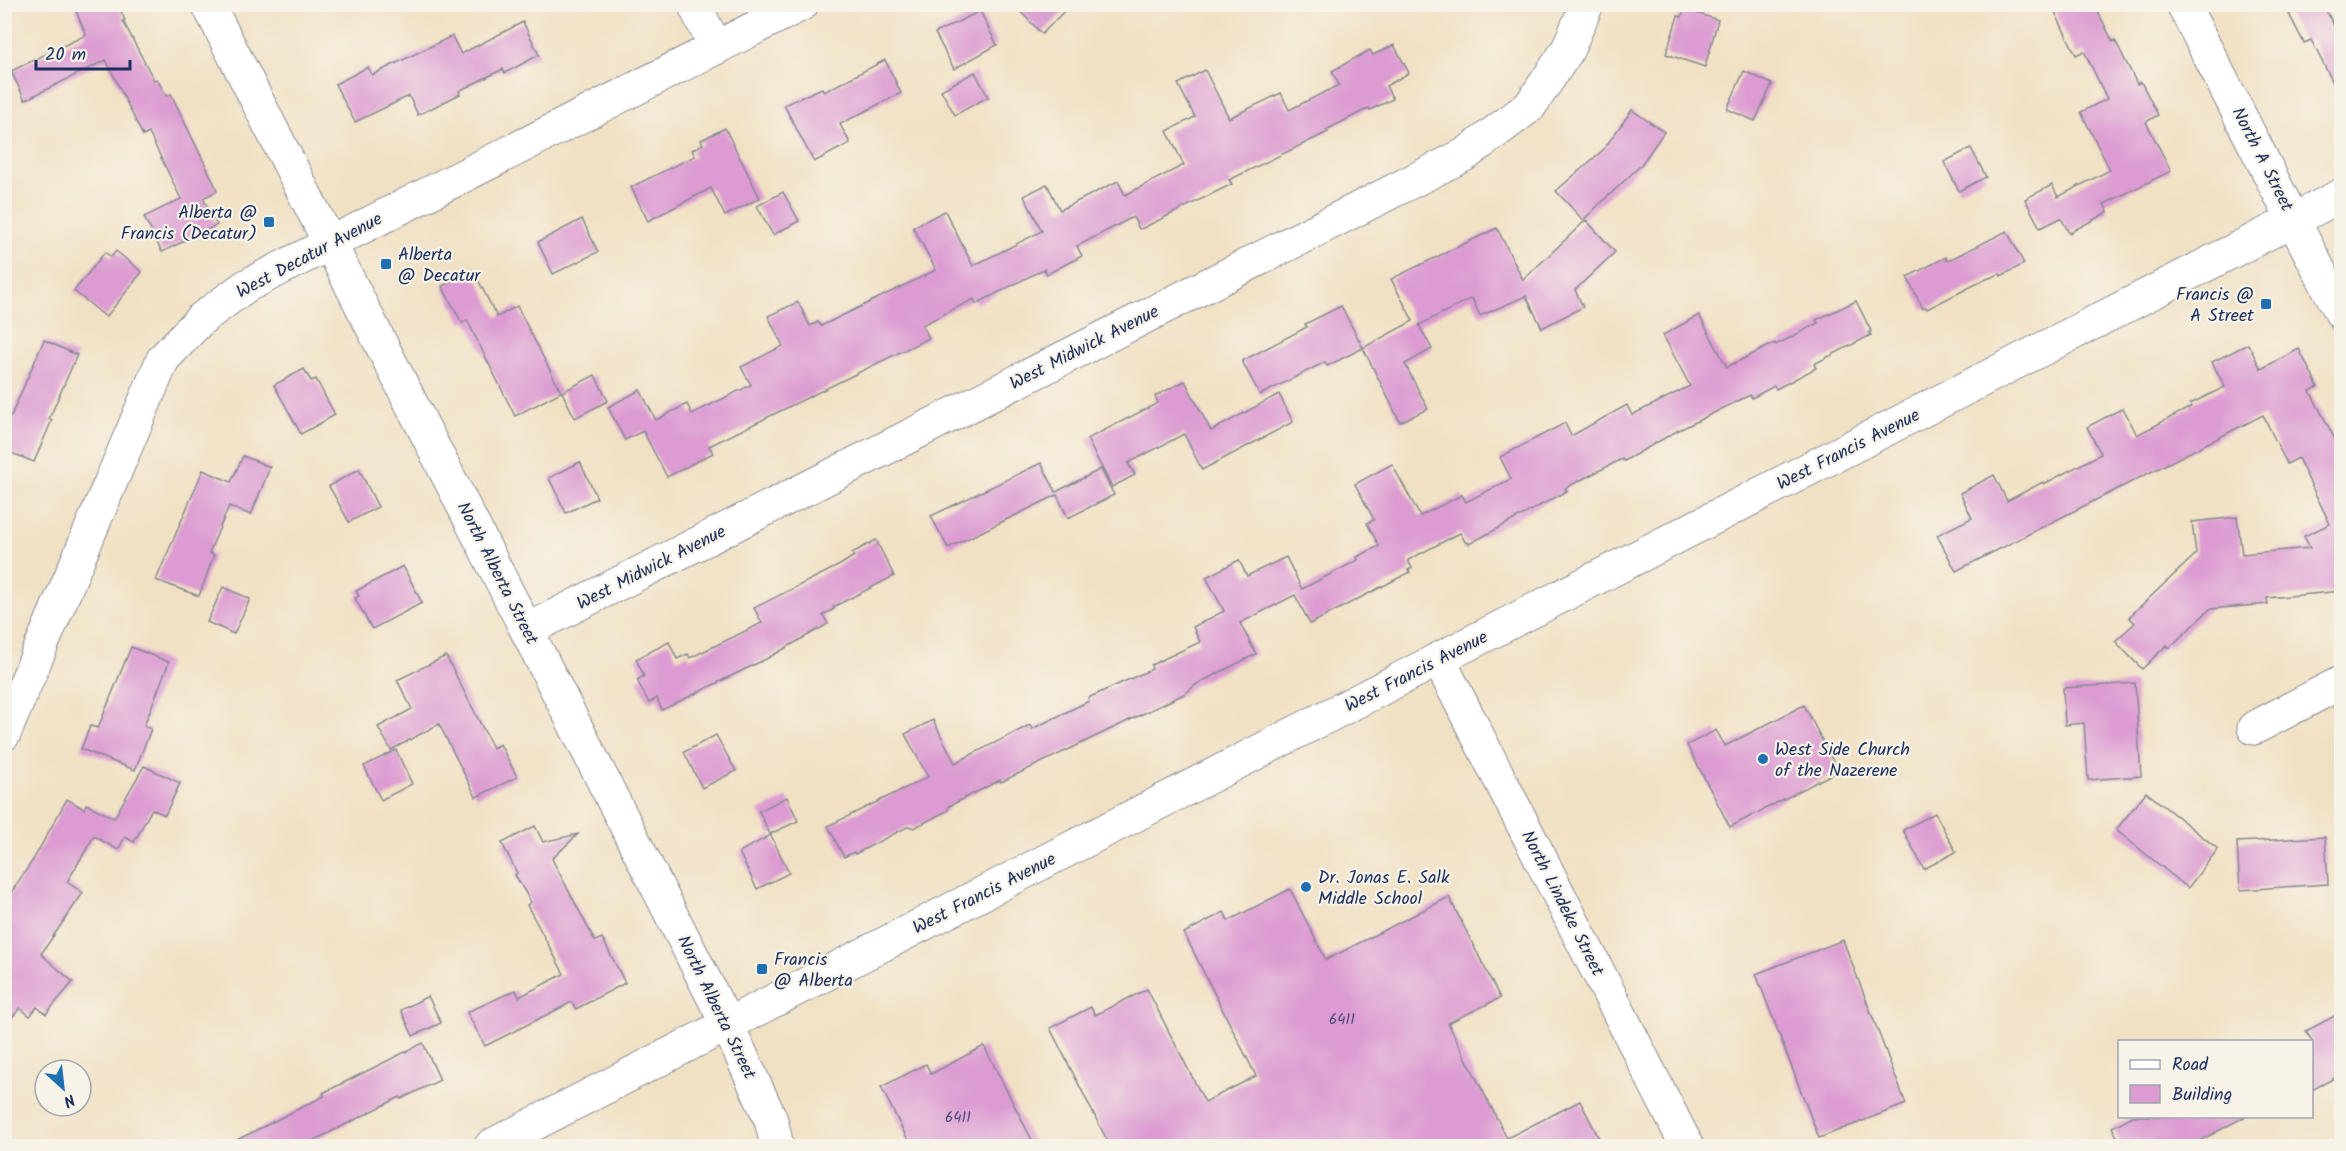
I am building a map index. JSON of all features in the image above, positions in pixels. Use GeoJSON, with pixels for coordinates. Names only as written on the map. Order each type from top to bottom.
{"type":"FeatureCollection","features":[{"type":"Feature","properties":{"kind":"street","name":"North Alberta Street"},"geometry":{"type":"LineString","coordinates":[[208,4],[727,1024],[771,1120],[777,1146]]}},
{"type":"Feature","properties":{"kind":"street"},"geometry":{"type":"LineString","coordinates":[[694,4],[716,48]]}},
{"type":"Feature","properties":{"kind":"street","name":"West Decatur Avenue"},"geometry":{"type":"LineString","coordinates":[[4,734],[163,359],[201,319],[246,286],[329,242],[802,4]]}},
{"type":"Feature","properties":{"kind":"street","name":"West Midwick Avenue"},"geometry":{"type":"LineString","coordinates":[[527,630],[1466,153],[1530,106],[1567,51],[1587,4]]}},
{"type":"Feature","properties":{"kind":"street","name":"North A Street"},"geometry":{"type":"LineString","coordinates":[[2183,4],[2342,314]]}},
{"type":"Feature","properties":{"kind":"street","name":"West Francis Avenue"},"geometry":{"type":"LineString","coordinates":[[491,1146],[2342,195]]}},
{"type":"Feature","properties":{"kind":"street","name":"North Lindeke Street"},"geometry":{"type":"LineString","coordinates":[[1438,660],[1687,1146]]}},
{"type":"Feature","properties":{"kind":"street"},"geometry":{"type":"LineString","coordinates":[[2254,728],[2342,682]]}},
{"type":"Feature","properties":{"kind":"building"},"geometry":{"type":"Polygon","coordinates":[[[73,4],[117,4],[125,20],[123,21],[154,80],[157,79],[166,96],[171,94],[215,185],[217,191],[203,198],[217,225],[162,252],[144,217],[181,199],[149,133],[143,136],[106,60],[25,100],[11,71],[86,35],[73,4]]]}},
{"type":"Feature","properties":{"kind":"building"},"geometry":{"type":"Polygon","coordinates":[[[1013,4],[1071,4],[1042,34],[1013,4]]]}},
{"type":"Feature","properties":{"kind":"building"},"geometry":{"type":"Polygon","coordinates":[[[2051,4],[2094,4],[2137,84],[2141,82],[2158,115],[2146,122],[2171,171],[2104,204],[2108,212],[2069,233],[2061,218],[2040,228],[2025,199],[2052,185],[2058,197],[2110,170],[2081,112],[2107,99],[2084,51],[2076,55],[2051,4]]]}},
{"type":"Feature","properties":{"kind":"building"},"geometry":{"type":"Polygon","coordinates":[[[2306,4],[2323,4],[2342,41],[2342,100],[2311,40],[2304,43],[2289,14],[2306,4]]]}},
{"type":"Feature","properties":{"kind":"building"},"geometry":{"type":"Polygon","coordinates":[[[1684,9],[1718,20],[1705,67],[1666,54],[1678,16],[1682,17],[1684,9]]]}},
{"type":"Feature","properties":{"kind":"building"},"geometry":{"type":"Polygon","coordinates":[[[980,11],[997,45],[954,69],[935,33],[980,11]]]}},
{"type":"Feature","properties":{"kind":"building"},"geometry":{"type":"Polygon","coordinates":[[[523,22],[539,55],[505,73],[503,69],[418,115],[409,96],[355,122],[335,84],[368,67],[372,75],[452,36],[461,54],[523,22]]]}},
{"type":"Feature","properties":{"kind":"building"},"geometry":{"type":"Polygon","coordinates":[[[1394,45],[1409,73],[1386,86],[1393,99],[1370,110],[1369,108],[1326,130],[1328,132],[1229,180],[1232,184],[1143,228],[1139,229],[1133,217],[1077,246],[1082,256],[1047,274],[1044,269],[976,304],[974,299],[922,325],[929,338],[709,446],[713,453],[667,477],[643,431],[625,440],[608,407],[640,390],[656,420],[687,404],[692,414],[751,385],[741,367],[783,346],[768,316],[798,302],[810,326],[818,322],[821,326],[936,270],[913,227],[945,211],[973,266],[1042,231],[1024,196],[1047,184],[1060,210],[1118,181],[1125,195],[1184,165],[1167,131],[1195,117],[1178,84],[1205,70],[1229,118],[1281,93],[1289,110],[1339,85],[1332,71],[1370,50],[1373,55],[1394,45]]]}},
{"type":"Feature","properties":{"kind":"building"},"geometry":{"type":"Polygon","coordinates":[[[885,60],[901,93],[840,124],[850,143],[814,162],[784,105],[822,88],[824,92],[885,60]]]}},
{"type":"Feature","properties":{"kind":"building"},"geometry":{"type":"Polygon","coordinates":[[[1744,71],[1772,84],[1755,121],[1727,109],[1744,71]]]}},
{"type":"Feature","properties":{"kind":"building"},"geometry":{"type":"Polygon","coordinates":[[[975,72],[988,97],[955,115],[941,90],[975,72]]]}},
{"type":"Feature","properties":{"kind":"building"},"geometry":{"type":"Polygon","coordinates":[[[1632,110],[1664,132],[1641,165],[1583,220],[1556,191],[1603,150],[1632,110]]]}},
{"type":"Feature","properties":{"kind":"building"},"geometry":{"type":"Polygon","coordinates":[[[725,128],[760,198],[725,216],[711,188],[648,221],[631,187],[695,156],[692,150],[703,144],[701,140],[725,128]]]}},
{"type":"Feature","properties":{"kind":"building"},"geometry":{"type":"Polygon","coordinates":[[[1971,148],[1986,177],[1959,191],[1944,162],[1971,148]]]}},
{"type":"Feature","properties":{"kind":"building"},"geometry":{"type":"Polygon","coordinates":[[[783,192],[799,221],[773,235],[757,206],[783,192]]]}},
{"type":"Feature","properties":{"kind":"building"},"geometry":{"type":"Polygon","coordinates":[[[582,219],[598,252],[553,274],[538,242],[582,219]]]}},
{"type":"Feature","properties":{"kind":"building"},"geometry":{"type":"Polygon","coordinates":[[[1586,220],[1615,252],[1575,290],[1583,307],[1542,328],[1526,296],[1480,316],[1472,298],[1419,325],[1432,349],[1405,364],[1428,409],[1400,422],[1363,348],[1413,321],[1391,279],[1497,228],[1523,280],[1586,220]]]}},
{"type":"Feature","properties":{"kind":"building"},"geometry":{"type":"Polygon","coordinates":[[[2007,231],[2024,264],[1923,309],[1907,277],[1946,257],[1947,261],[2007,231]]]}},
{"type":"Feature","properties":{"kind":"building"},"geometry":{"type":"Polygon","coordinates":[[[116,251],[142,272],[106,317],[74,291],[105,252],[111,257],[116,251]]]}},
{"type":"Feature","properties":{"kind":"building"},"geometry":{"type":"Polygon","coordinates":[[[473,270],[497,317],[517,306],[561,392],[515,416],[467,320],[462,323],[442,286],[473,270]]]}},
{"type":"Feature","properties":{"kind":"building"},"geometry":{"type":"Polygon","coordinates":[[[1856,301],[1871,335],[1814,364],[1816,368],[1776,389],[1774,386],[1752,398],[1750,395],[1677,431],[1624,461],[1622,459],[1565,488],[1567,491],[1469,544],[1460,533],[1408,560],[1412,568],[1408,570],[1410,572],[1310,624],[1295,595],[1240,623],[1256,654],[1197,684],[1184,694],[1001,782],[1000,780],[949,806],[947,811],[914,828],[909,826],[855,854],[854,852],[844,857],[828,826],[928,777],[905,734],[933,720],[955,763],[1030,725],[1032,729],[1089,701],[1088,698],[1152,669],[1151,665],[1200,642],[1193,627],[1224,611],[1206,577],[1239,560],[1247,576],[1286,557],[1302,589],[1358,560],[1357,557],[1379,546],[1367,523],[1374,520],[1355,484],[1392,464],[1420,516],[1462,495],[1466,502],[1511,479],[1500,457],[1565,423],[1571,436],[1627,405],[1632,415],[1690,386],[1663,335],[1699,315],[1727,367],[1775,343],[1776,345],[1818,323],[1816,320],[1856,301]]]}},
{"type":"Feature","properties":{"kind":"building"},"geometry":{"type":"Polygon","coordinates":[[[1341,306],[1363,348],[1327,366],[1325,362],[1260,395],[1242,361],[1307,327],[1305,324],[1341,306]]]}},
{"type":"Feature","properties":{"kind":"building"},"geometry":{"type":"Polygon","coordinates":[[[44,340],[77,355],[49,419],[52,420],[34,462],[4,450],[4,413],[11,416],[44,340]]]}},
{"type":"Feature","properties":{"kind":"building"},"geometry":{"type":"Polygon","coordinates":[[[2248,344],[2261,369],[2299,349],[2318,387],[2310,391],[2342,453],[2342,591],[2267,598],[2268,604],[2210,609],[2169,648],[2167,645],[2142,669],[2115,641],[2135,623],[2129,617],[2196,554],[2192,522],[2237,517],[2242,554],[2310,548],[2304,536],[2330,524],[2298,458],[2287,464],[2263,415],[1956,571],[1937,535],[1972,518],[1960,493],[1994,475],[2007,501],[2043,482],[2044,484],[2101,454],[2087,427],[2123,408],[2137,435],[2191,407],[2190,404],[2225,387],[2212,362],[2248,344]]]}},
{"type":"Feature","properties":{"kind":"building"},"geometry":{"type":"Polygon","coordinates":[[[304,369],[311,381],[316,379],[335,415],[301,434],[274,385],[304,369]]]}},
{"type":"Feature","properties":{"kind":"building"},"geometry":{"type":"Polygon","coordinates":[[[595,375],[608,401],[575,418],[562,392],[595,375]]]}},
{"type":"Feature","properties":{"kind":"building"},"geometry":{"type":"Polygon","coordinates":[[[1185,381],[1211,431],[1279,394],[1293,422],[1202,470],[1184,434],[1128,463],[1135,475],[1112,487],[1087,439],[1158,403],[1155,396],[1185,381]]]}},
{"type":"Feature","properties":{"kind":"building"},"geometry":{"type":"Polygon","coordinates":[[[243,456],[270,467],[251,515],[229,506],[209,553],[214,555],[199,596],[156,580],[203,470],[231,482],[243,456]]]}},
{"type":"Feature","properties":{"kind":"building"},"geometry":{"type":"Polygon","coordinates":[[[580,462],[597,498],[566,513],[549,478],[580,462]]]}},
{"type":"Feature","properties":{"kind":"building"},"geometry":{"type":"Polygon","coordinates":[[[1041,463],[1056,492],[1101,469],[1114,495],[1068,518],[1057,495],[948,548],[931,516],[1041,463]]]}},
{"type":"Feature","properties":{"kind":"building"},"geometry":{"type":"Polygon","coordinates":[[[359,469],[378,507],[349,522],[329,486],[359,469]]]}},
{"type":"Feature","properties":{"kind":"building"},"geometry":{"type":"Polygon","coordinates":[[[876,540],[894,576],[833,607],[834,609],[823,615],[828,624],[768,658],[662,710],[657,698],[649,703],[637,680],[644,676],[636,659],[669,642],[677,659],[688,654],[690,658],[762,623],[754,608],[840,565],[854,556],[852,553],[876,540]]]}},
{"type":"Feature","properties":{"kind":"building"},"geometry":{"type":"Polygon","coordinates":[[[403,566],[422,603],[372,629],[355,598],[359,596],[356,591],[403,566]]]}},
{"type":"Feature","properties":{"kind":"building"},"geometry":{"type":"Polygon","coordinates":[[[223,587],[250,599],[234,634],[207,622],[223,587]]]}},
{"type":"Feature","properties":{"kind":"building"},"geometry":{"type":"Polygon","coordinates":[[[131,647],[169,662],[144,726],[151,729],[135,770],[81,749],[90,726],[98,728],[131,647]]]}},
{"type":"Feature","properties":{"kind":"building"},"geometry":{"type":"Polygon","coordinates":[[[446,656],[493,748],[500,744],[517,777],[476,797],[439,724],[391,750],[378,727],[412,709],[397,680],[446,656]]]}},
{"type":"Feature","properties":{"kind":"building"},"geometry":{"type":"Polygon","coordinates":[[[2135,683],[2141,776],[2088,780],[2084,723],[2065,725],[2063,688],[2135,683]]]}},
{"type":"Feature","properties":{"kind":"building","name":"West Side Church of the Nazerene"},"geometry":{"type":"Polygon","coordinates":[[[1804,705],[1838,771],[1730,827],[1687,745],[1716,730],[1725,746],[1804,705]]]}},
{"type":"Feature","properties":{"kind":"building"},"geometry":{"type":"Polygon","coordinates":[[[716,735],[736,771],[702,788],[684,752],[716,735]]]}},
{"type":"Feature","properties":{"kind":"building"},"geometry":{"type":"Polygon","coordinates":[[[396,750],[412,784],[381,800],[364,766],[396,750]]]}},
{"type":"Feature","properties":{"kind":"building"},"geometry":{"type":"Polygon","coordinates":[[[144,766],[180,783],[165,815],[152,809],[134,842],[125,837],[118,850],[94,836],[67,882],[83,893],[41,954],[73,982],[46,1014],[37,1007],[30,1016],[20,1008],[4,1027],[4,903],[33,860],[67,799],[84,809],[86,804],[114,818],[144,766]]]}},
{"type":"Feature","properties":{"kind":"building"},"geometry":{"type":"Polygon","coordinates":[[[2146,792],[2218,849],[2188,888],[2116,830],[2146,792]]]}},
{"type":"Feature","properties":{"kind":"building"},"geometry":{"type":"Polygon","coordinates":[[[787,797],[798,821],[770,834],[759,811],[787,797]]]}},
{"type":"Feature","properties":{"kind":"building"},"geometry":{"type":"Polygon","coordinates":[[[1935,813],[1956,852],[1924,869],[1903,830],[1935,813]]]}},
{"type":"Feature","properties":{"kind":"building"},"geometry":{"type":"Polygon","coordinates":[[[535,826],[543,842],[578,834],[552,859],[595,941],[602,938],[625,983],[576,1009],[572,1002],[485,1046],[467,1012],[516,990],[519,997],[564,974],[527,905],[531,902],[515,875],[517,873],[502,843],[535,826]]]}},
{"type":"Feature","properties":{"kind":"building"},"geometry":{"type":"Polygon","coordinates":[[[771,835],[789,873],[757,889],[739,852],[771,835]]]}},
{"type":"Feature","properties":{"kind":"building"},"geometry":{"type":"Polygon","coordinates":[[[2325,837],[2328,884],[2240,890],[2237,842],[2325,837]]]}},
{"type":"Feature","properties":{"kind":"building"},"geometry":{"type":"Polygon","coordinates":[[[1290,889],[1326,960],[1449,897],[1500,998],[1448,1023],[1507,1138],[1580,1101],[1603,1146],[1110,1146],[1050,1028],[1091,1007],[1095,1015],[1147,989],[1205,1102],[1256,1076],[1184,933],[1224,912],[1228,921],[1290,889]]]}},
{"type":"Feature","properties":{"kind":"building"},"geometry":{"type":"Polygon","coordinates":[[[1843,940],[1906,1104],[1819,1138],[1756,974],[1843,940]]]}},
{"type":"Feature","properties":{"kind":"building"},"geometry":{"type":"Polygon","coordinates":[[[428,996],[441,1023],[413,1036],[401,1010],[428,996]]]}},
{"type":"Feature","properties":{"kind":"building"},"geometry":{"type":"Polygon","coordinates":[[[2342,1012],[2342,1074],[2313,1089],[2313,1040],[2306,1031],[2342,1012]]]}},
{"type":"Feature","properties":{"kind":"building"},"geometry":{"type":"Polygon","coordinates":[[[423,1043],[440,1080],[401,1099],[400,1097],[303,1146],[225,1146],[324,1096],[323,1093],[423,1043]]]}},
{"type":"Feature","properties":{"kind":"building"},"geometry":{"type":"Polygon","coordinates":[[[984,1046],[1035,1146],[911,1146],[881,1087],[926,1064],[931,1074],[984,1046]]]}},
{"type":"Feature","properties":{"kind":"building"},"geometry":{"type":"Polygon","coordinates":[[[2129,1118],[2242,1118],[2190,1146],[2122,1146],[2112,1127],[2129,1118]]]}},
{"type":"Feature","properties":{"kind":"place","name":"Alberta @ Francis (Decatur)"},"geometry":{"type":"Point","coordinates":[269,222]}},
{"type":"Feature","properties":{"kind":"place","name":"Alberta @ Decatur"},"geometry":{"type":"Point","coordinates":[386,264]}},
{"type":"Feature","properties":{"kind":"place","name":"Francis @ A Street"},"geometry":{"type":"Point","coordinates":[2266,304]}},
{"type":"Feature","properties":{"kind":"place","name":"West Side Church of the Nazerene"},"geometry":{"type":"Point","coordinates":[1763,759]}},
{"type":"Feature","properties":{"kind":"place","name":"Dr. Jonas E. Salk Middle School"},"geometry":{"type":"Point","coordinates":[1306,887]}},
{"type":"Feature","properties":{"kind":"place","name":"Francis @ Alberta"},"geometry":{"type":"Point","coordinates":[762,969]}}]}
